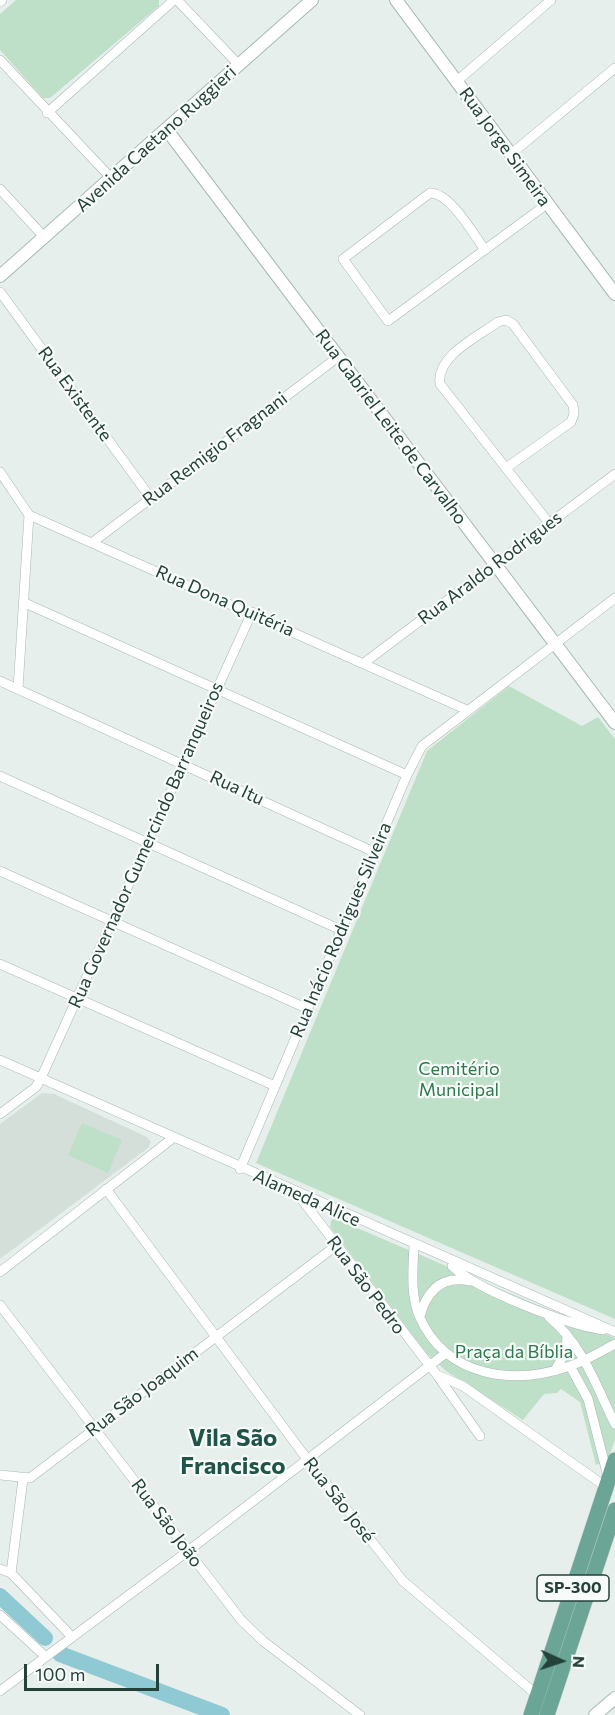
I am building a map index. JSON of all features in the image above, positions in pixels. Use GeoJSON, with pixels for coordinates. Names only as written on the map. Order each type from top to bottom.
{"type":"FeatureCollection","features":[{"type":"Feature","properties":{"kind":"main road","name":"SP-300"},"geometry":{"type":"LineString","coordinates":[[531,1715],[615,1460]]}},
{"type":"Feature","properties":{"kind":"main road","name":"SP-300"},"geometry":{"type":"LineString","coordinates":[[547,1715],[615,1510]]}},
{"type":"Feature","properties":{"kind":"street"},"geometry":{"type":"LineString","coordinates":[[47,113],[176,0],[239,65]]}},
{"type":"Feature","properties":{"kind":"street","name":"Avenida Caetano Ruggieri"},"geometry":{"type":"LineString","coordinates":[[0,276],[239,65],[298,4],[312,0]]}},
{"type":"Feature","properties":{"kind":"street","name":"Rua Jorge Simeira"},"geometry":{"type":"LineString","coordinates":[[396,0],[615,294]]}},
{"type":"Feature","properties":{"kind":"street"},"geometry":{"type":"LineString","coordinates":[[457,81],[551,0]]}},
{"type":"Feature","properties":{"kind":"street"},"geometry":{"type":"LineString","coordinates":[[0,60],[47,113],[112,179]]}},
{"type":"Feature","properties":{"kind":"street"},"geometry":{"type":"LineString","coordinates":[[511,154],[615,68]]}},
{"type":"Feature","properties":{"kind":"street","name":"Rua Gabriel Leite de Carvalho"},"geometry":{"type":"LineString","coordinates":[[167,130],[554,643],[613,717]]}},
{"type":"Feature","properties":{"kind":"street"},"geometry":{"type":"LineString","coordinates":[[0,189],[45,238]]}},
{"type":"Feature","properties":{"kind":"street"},"geometry":{"type":"LineString","coordinates":[[484,250],[448,199],[439,193],[430,193],[343,259],[388,321],[547,204]]}},
{"type":"Feature","properties":{"kind":"street","name":"Rua Existente"},"geometry":{"type":"LineString","coordinates":[[0,292],[150,497]]}},
{"type":"Feature","properties":{"kind":"street"},"geometry":{"type":"LineString","coordinates":[[506,468],[571,422],[574,414],[573,405],[513,324],[506,320],[498,322],[443,363],[438,374],[440,384],[549,524]]}},
{"type":"Feature","properties":{"kind":"street","name":"Rua Remigio Fragnani"},"geometry":{"type":"LineString","coordinates":[[93,542],[338,357]]}},
{"type":"Feature","properties":{"kind":"street"},"geometry":{"type":"LineString","coordinates":[[0,472],[29,514],[18,689]]}},
{"type":"Feature","properties":{"kind":"street","name":"Rua Araldo Rodrigues"},"geometry":{"type":"LineString","coordinates":[[364,663],[615,474]]}},
{"type":"Feature","properties":{"kind":"street","name":"Rua Dona Quitéria"},"geometry":{"type":"LineString","coordinates":[[29,514],[467,710]]}},
{"type":"Feature","properties":{"kind":"street","name":"Rua Inácio Rodrigues Silveira"},"geometry":{"type":"LineString","coordinates":[[240,1169],[407,775],[422,746],[615,598]]}},
{"type":"Feature","properties":{"kind":"street"},"geometry":{"type":"LineString","coordinates":[[25,603],[407,775]]}},
{"type":"Feature","properties":{"kind":"street","name":"Rua Governador Gumercindo Barranqueiros"},"geometry":{"type":"LineString","coordinates":[[41,1078],[252,612]]}},
{"type":"Feature","properties":{"kind":"street","name":"Rua Itu"},"geometry":{"type":"LineString","coordinates":[[0,681],[374,852]]}},
{"type":"Feature","properties":{"kind":"street"},"geometry":{"type":"LineString","coordinates":[[0,776],[341,930]]}},
{"type":"Feature","properties":{"kind":"street"},"geometry":{"type":"LineString","coordinates":[[0,871],[308,1009]]}},
{"type":"Feature","properties":{"kind":"street"},"geometry":{"type":"LineString","coordinates":[[0,964],[275,1086]]}},
{"type":"Feature","properties":{"kind":"street","name":"Alameda Alice"},"geometry":{"type":"LineString","coordinates":[[0,1060],[240,1169],[615,1332]]}},
{"type":"Feature","properties":{"kind":"street"},"geometry":{"type":"LineString","coordinates":[[0,1114],[36,1087],[41,1078]]}},
{"type":"Feature","properties":{"kind":"street"},"geometry":{"type":"LineString","coordinates":[[0,1272],[173,1138]]}},
{"type":"Feature","properties":{"kind":"street","name":"Rua São José"},"geometry":{"type":"LineString","coordinates":[[106,1189],[307,1459],[403,1581],[538,1696]]}},
{"type":"Feature","properties":{"kind":"street","name":"Rua São Pedro"},"geometry":{"type":"LineString","coordinates":[[298,1194],[437,1375],[480,1436]]}},
{"type":"Feature","properties":{"kind":"street","name":"Rua São Joaquim"},"geometry":{"type":"LineString","coordinates":[[23,1479],[30,1478],[336,1245]]}},
{"type":"Feature","properties":{"kind":"street"},"geometry":{"type":"LineString","coordinates":[[414,1245],[412,1278],[420,1318],[446,1353],[468,1368],[501,1376],[529,1376],[570,1366],[615,1344]]}},
{"type":"Feature","properties":{"kind":"street"},"geometry":{"type":"LineString","coordinates":[[446,1260],[472,1281]]}},
{"type":"Feature","properties":{"kind":"street"},"geometry":{"type":"LineString","coordinates":[[420,1318],[428,1296],[437,1285],[453,1278],[472,1281],[577,1326],[615,1332]]}},
{"type":"Feature","properties":{"kind":"street","name":"Rua São João"},"geometry":{"type":"LineString","coordinates":[[0,1305],[252,1632],[360,1715]]}},
{"type":"Feature","properties":{"kind":"street"},"geometry":{"type":"LineString","coordinates":[[543,1312],[567,1335],[585,1360],[613,1420],[594,1419]]}},
{"type":"Feature","properties":{"kind":"street"},"geometry":{"type":"LineString","coordinates":[[555,1370],[566,1352],[567,1335]]}},
{"type":"Feature","properties":{"kind":"street"},"geometry":{"type":"LineString","coordinates":[[0,1690],[188,1551],[446,1353]]}},
{"type":"Feature","properties":{"kind":"street"},"geometry":{"type":"LineString","coordinates":[[570,1366],[588,1399],[607,1483]]}},
{"type":"Feature","properties":{"kind":"street","name":"Rua São Pedro"},"geometry":{"type":"LineString","coordinates":[[437,1375],[463,1386],[607,1483]]}},
{"type":"Feature","properties":{"kind":"street"},"geometry":{"type":"LineString","coordinates":[[0,1475],[23,1479],[11,1573]]}},
{"type":"Feature","properties":{"kind":"street"},"geometry":{"type":"LineString","coordinates":[[0,1569],[11,1573],[72,1638]]}},
{"type":"Feature","properties":{"kind":"street"},"geometry":{"type":"LineString","coordinates":[[0,1615],[46,1657]]}},
{"type":"Feature","properties":{"kind":"street"},"geometry":{"type":"LineString","coordinates":[[538,1696],[547,1715]]}},
{"type":"Feature","properties":{"kind":"street"},"geometry":{"type":"LineString","coordinates":[[595,1715],[615,1698]]}},
{"type":"Feature","properties":{"kind":"shaded area"},"geometry":{"type":"Polygon","coordinates":[[[42,1093],[54,1094],[147,1137],[151,1142],[148,1148],[0,1259],[0,1124],[42,1093]]]}},
{"type":"Feature","properties":{"kind":"green space"},"geometry":{"type":"Polygon","coordinates":[[[16,0],[159,0],[159,6],[50,98],[43,98],[0,50],[0,14],[16,0]]]}},
{"type":"Feature","properties":{"kind":"green space","name":"Cemitério Municipal"},"geometry":{"type":"Polygon","coordinates":[[[509,686],[582,726],[598,717],[615,739],[615,1319],[256,1163],[427,751],[509,686]]]}},
{"type":"Feature","properties":{"kind":"green space"},"geometry":{"type":"Polygon","coordinates":[[[82,1123],[122,1140],[108,1173],[68,1155],[82,1123]]]}},
{"type":"Feature","properties":{"kind":"green space","name":"Praça da Bíblia"},"geometry":{"type":"Polygon","coordinates":[[[336,1219],[615,1338],[615,1439],[608,1460],[596,1465],[580,1402],[561,1389],[557,1393],[544,1394],[523,1420],[446,1371],[427,1354],[330,1227],[331,1220],[336,1219]]]}},
{"type":"Feature","properties":{"kind":"waterway"},"geometry":{"type":"LineString","coordinates":[[0,1596],[45,1638]]}},
{"type":"Feature","properties":{"kind":"waterway"},"geometry":{"type":"LineString","coordinates":[[60,1654],[222,1715]]}},
{"type":"Feature","properties":{"kind":"district","name":"Vila São Francisco"},"geometry":{"type":"Point","coordinates":[233,1452]}}]}
